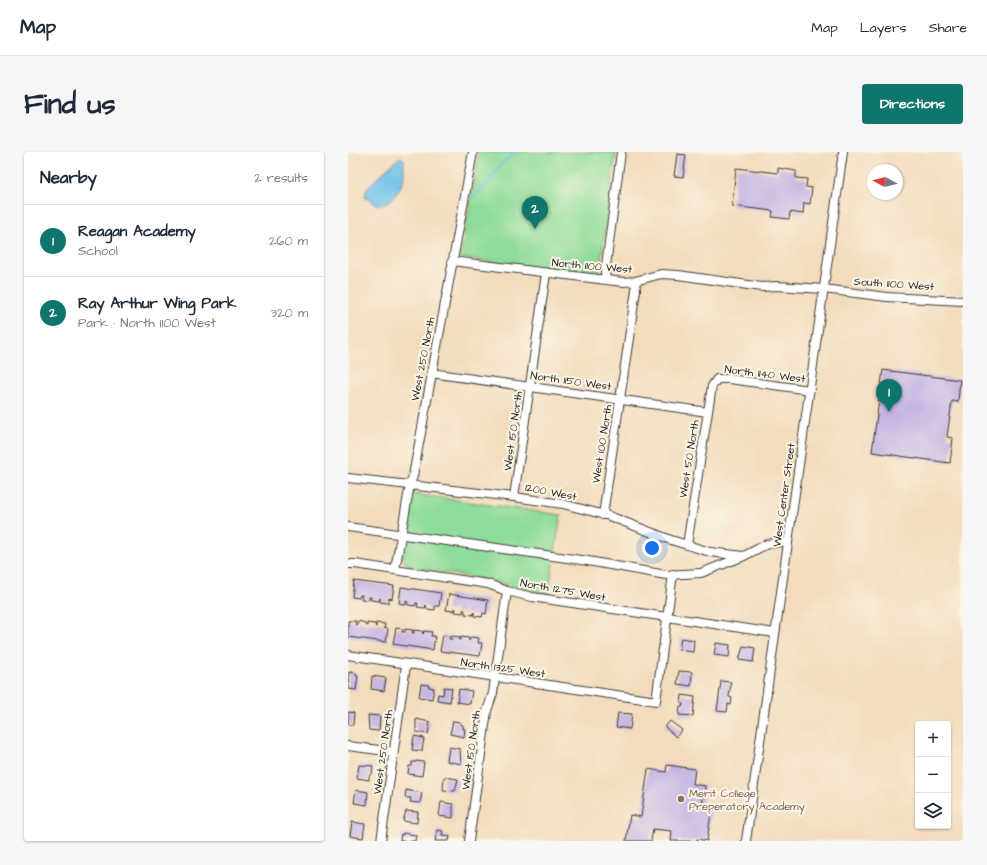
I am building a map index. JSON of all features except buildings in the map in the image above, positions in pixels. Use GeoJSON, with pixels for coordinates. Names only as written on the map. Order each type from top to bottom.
{"type":"FeatureCollection","features":[{"type":"Feature","properties":{"kind":"street","name":"West 250 North"},"geometry":{"type":"LineString","coordinates":[[395,570],[473,152]]}},
{"type":"Feature","properties":{"kind":"street"},"geometry":{"type":"LineString","coordinates":[[606,280],[605,273],[621,152]]}},
{"type":"Feature","properties":{"kind":"street","name":"West Center Street"},"geometry":{"type":"LineString","coordinates":[[746,841],[843,152]]}},
{"type":"Feature","properties":{"kind":"street","name":"North 1100 West"},"geometry":{"type":"LineString","coordinates":[[452,261],[606,280],[635,281],[661,274],[762,287],[777,286],[824,289]]}},
{"type":"Feature","properties":{"kind":"street","name":"West 150 North"},"geometry":{"type":"LineString","coordinates":[[514,497],[546,273]]}},
{"type":"Feature","properties":{"kind":"street","name":"West 100 North"},"geometry":{"type":"LineString","coordinates":[[603,514],[635,293],[635,281]]}},
{"type":"Feature","properties":{"kind":"street","name":"South 1100 West"},"geometry":{"type":"LineString","coordinates":[[824,289],[887,296],[963,301]]}},
{"type":"Feature","properties":{"kind":"street","name":"North 1150 West"},"geometry":{"type":"LineString","coordinates":[[431,373],[708,412]]}},
{"type":"Feature","properties":{"kind":"street","name":"North 1140 West"},"geometry":{"type":"LineString","coordinates":[[718,379],[729,379],[810,390]]}},
{"type":"Feature","properties":{"kind":"street","name":"West 50 North"},"geometry":{"type":"LineString","coordinates":[[687,545],[712,386],[718,379]]}},
{"type":"Feature","properties":{"kind":"street","name":"1200 West"},"geometry":{"type":"LineString","coordinates":[[348,478],[410,484],[563,504],[603,514],[710,552],[744,556]]}},
{"type":"Feature","properties":{"kind":"street"},"geometry":{"type":"LineString","coordinates":[[348,527],[672,574],[701,573],[744,556],[767,544],[788,541]]}},
{"type":"Feature","properties":{"kind":"street","name":"North 1275 West"},"geometry":{"type":"LineString","coordinates":[[348,564],[488,584],[507,591],[532,597],[775,633]]}},
{"type":"Feature","properties":{"kind":"street"},"geometry":{"type":"LineString","coordinates":[[667,618],[672,574]]}},
{"type":"Feature","properties":{"kind":"street","name":"West 150 North"},"geometry":{"type":"LineString","coordinates":[[469,841],[487,711],[493,693],[507,591]]}},
{"type":"Feature","properties":{"kind":"street","name":"North 1325 West"},"geometry":{"type":"LineString","coordinates":[[348,655],[406,665],[656,701],[667,618]]}},
{"type":"Feature","properties":{"kind":"street","name":"West 250 North"},"geometry":{"type":"LineString","coordinates":[[381,841],[406,665]]}},
{"type":"Feature","properties":{"kind":"street"},"geometry":{"type":"LineString","coordinates":[[348,746],[394,752]]}},
{"type":"Feature","properties":{"kind":"green space"},"geometry":{"type":"Polygon","coordinates":[[[479,152],[616,152],[599,275],[460,258],[479,152]]]}},
{"type":"Feature","properties":{"kind":"green space"},"geometry":{"type":"Polygon","coordinates":[[[412,494],[561,515],[548,595],[488,580],[410,567],[402,559],[412,494]]]}},
{"type":"Feature","properties":{"kind":"water"},"geometry":{"type":"Polygon","coordinates":[[[400,157],[404,159],[404,178],[398,192],[394,197],[385,204],[380,205],[370,199],[365,198],[366,191],[370,185],[400,157]]]}},
{"type":"Feature","properties":{"kind":"waterway"},"geometry":{"type":"LineString","coordinates":[[474,197],[488,183],[501,164],[517,152]]}},
{"type":"Feature","properties":{"kind":"place","name":"Ray Arthur Wing Park"},"geometry":{"type":"Point","coordinates":[535,229]}},
{"type":"Feature","properties":{"kind":"place","name":"Reagan Academy"},"geometry":{"type":"Point","coordinates":[889,412]}},
{"type":"Feature","properties":{"kind":"place","name":"Merit College Preperatory Academy"},"geometry":{"type":"Point","coordinates":[681,799]}}]}
